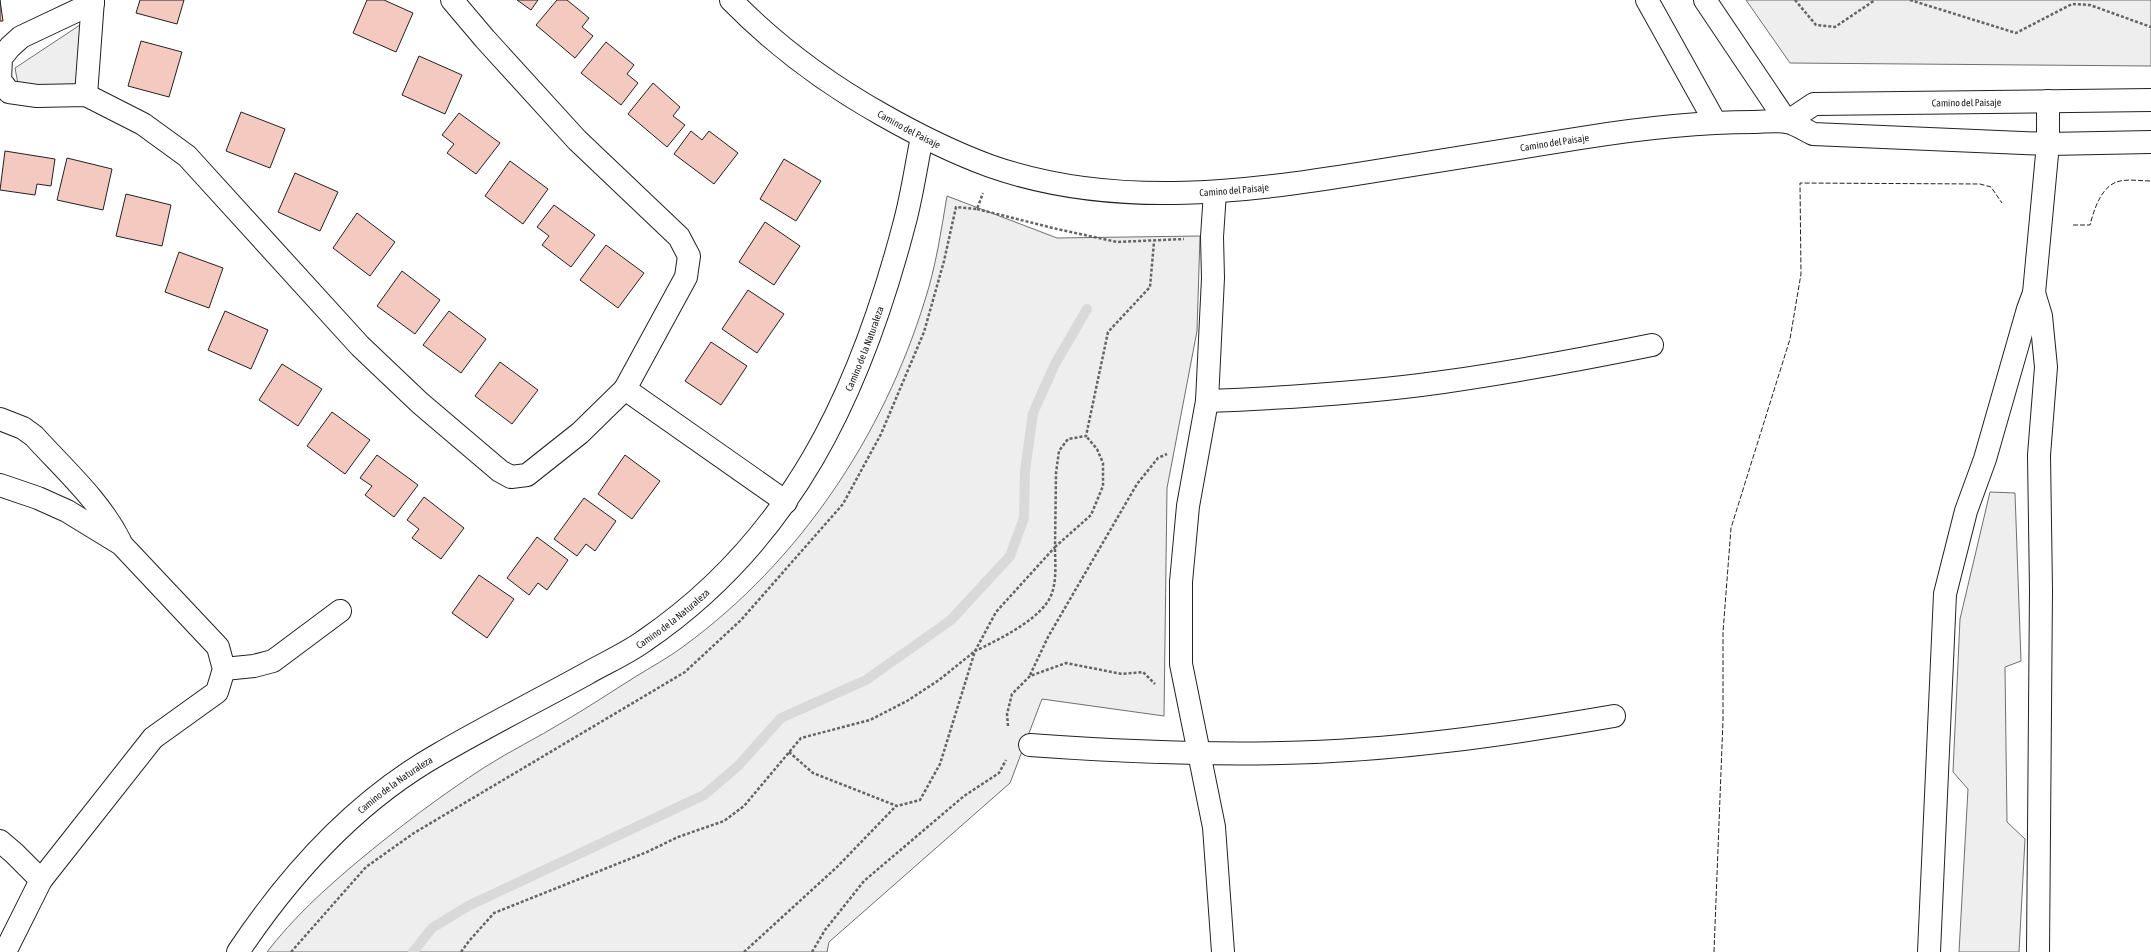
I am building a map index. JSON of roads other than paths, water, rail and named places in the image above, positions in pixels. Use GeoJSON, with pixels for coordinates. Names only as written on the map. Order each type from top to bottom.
{"type":"FeatureCollection","features":[{"type":"Feature","properties":{"kind":"street"},"geometry":{"type":"LineString","coordinates":[[93,1],[22,38],[1,58],[0,80],[9,92],[37,96],[86,95],[144,124],[187,156],[360,346],[420,403],[500,471],[511,478],[527,475],[545,461],[580,433],[625,389],[686,277],[689,256],[686,246],[679,237],[577,140],[485,39],[452,0]]}},
{"type":"Feature","properties":{"kind":"street","name":"Camino del Paisaje"},"geometry":{"type":"LineString","coordinates":[[731,0],[750,19],[799,60],[848,95],[922,137],[992,166],[1051,182],[1101,190],[1150,193],[1215,192],[1280,186],[1604,134],[1715,122],[1787,122],[1813,134],[2048,144],[2151,142]]}},
{"type":"Feature","properties":{"kind":"street"},"geometry":{"type":"LineString","coordinates":[[1647,0],[1715,122]]}},
{"type":"Feature","properties":{"kind":"street"},"geometry":{"type":"LineString","coordinates":[[1705,0],[1787,122]]}},
{"type":"Feature","properties":{"kind":"street"},"geometry":{"type":"LineString","coordinates":[[86,95],[93,1]]}},
{"type":"Feature","properties":{"kind":"street","name":"Camino del Paisaje"},"geometry":{"type":"LineString","coordinates":[[1787,122],[1814,104],[2151,100]]}},
{"type":"Feature","properties":{"kind":"street"},"geometry":{"type":"LineString","coordinates":[[1929,952],[1944,594],[1966,511],[1985,459],[2028,309],[2034,293],[2048,144],[2048,101]]}},
{"type":"Feature","properties":{"kind":"street","name":"Camino de la Naturaleza"},"geometry":{"type":"LineString","coordinates":[[238,952],[295,875],[353,817],[393,784],[436,755],[642,643],[675,619],[734,564],[786,502],[822,446],[840,411],[855,375],[890,274],[905,222],[922,137]]}},
{"type":"Feature","properties":{"kind":"street"},"geometry":{"type":"LineString","coordinates":[[1215,192],[1212,237],[1213,278],[1207,401],[1188,506],[1181,582],[1181,664],[1214,827],[1223,952]]}},
{"type":"Feature","properties":{"kind":"street"},"geometry":{"type":"LineString","coordinates":[[2034,293],[2041,316],[2046,367],[2039,456],[2040,598],[2038,952]]}},
{"type":"Feature","properties":{"kind":"street"},"geometry":{"type":"LineString","coordinates":[[1207,401],[1335,394],[1442,382],[1547,366],[1652,345]]}},
{"type":"Feature","properties":{"kind":"street"},"geometry":{"type":"LineString","coordinates":[[625,389],[786,502]]}},
{"type":"Feature","properties":{"kind":"street"},"geometry":{"type":"LineString","coordinates":[[0,419],[23,428],[34,436],[100,508],[110,521],[122,544],[218,647],[224,669],[217,692],[152,738],[41,880],[5,952]]}},
{"type":"Feature","properties":{"kind":"street"},"geometry":{"type":"LineString","coordinates":[[0,485],[38,498],[67,511],[122,544]]}},
{"type":"Feature","properties":{"kind":"street"},"geometry":{"type":"LineString","coordinates":[[224,669],[254,666],[274,661],[340,611]]}},
{"type":"Feature","properties":{"kind":"street"},"geometry":{"type":"LineString","coordinates":[[1030,745],[1198,754],[1282,753],[1365,749],[1531,730],[1614,716]]}},
{"type":"Feature","properties":{"kind":"street"},"geometry":{"type":"LineString","coordinates":[[0,842],[14,852],[41,880]]}},
{"type":"Feature","properties":{"kind":"waterway"},"geometry":{"type":"LineString","coordinates":[[413,952],[432,928],[468,906],[704,795],[738,766],[781,718],[866,680],[951,620],[1010,556],[1024,518],[1025,471],[1033,413],[1055,364],[1087,309]]}}]}
